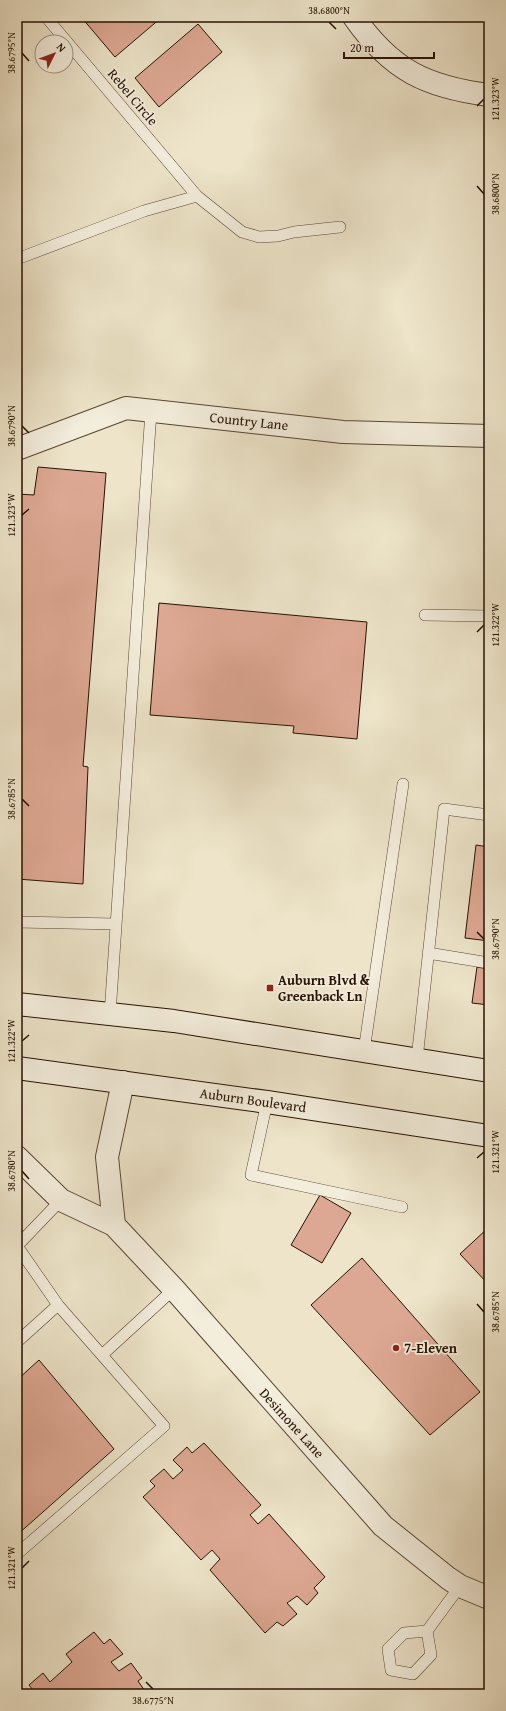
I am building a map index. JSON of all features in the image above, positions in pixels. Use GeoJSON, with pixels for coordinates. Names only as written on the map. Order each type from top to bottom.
{"type":"FeatureCollection","features":[{"type":"Feature","properties":{"kind":"street"},"geometry":{"type":"LineString","coordinates":[[354,17],[363,30],[385,54],[411,74],[432,84],[470,93],[489,95]]}},
{"type":"Feature","properties":{"kind":"street","name":"Country Lane"},"geometry":{"type":"LineString","coordinates":[[17,449],[126,408],[343,432],[489,436]]}},
{"type":"Feature","properties":{"kind":"street"},"geometry":{"type":"LineString","coordinates":[[17,1004],[174,1021],[489,1071]]}},
{"type":"Feature","properties":{"kind":"street","name":"Auburn Boulevard"},"geometry":{"type":"LineString","coordinates":[[17,1068],[267,1102],[489,1136]]}},
{"type":"Feature","properties":{"kind":"street"},"geometry":{"type":"LineString","coordinates":[[114,1225],[107,1157],[123,1082]]}},
{"type":"Feature","properties":{"kind":"street","name":"Desimone Lane"},"geometry":{"type":"LineString","coordinates":[[17,1157],[61,1200],[114,1225],[174,1289],[383,1526],[439,1572],[460,1586],[489,1598]]}},
{"type":"Feature","properties":{"kind":"lane","name":"Rebel Circle"},"geometry":{"type":"LineString","coordinates":[[46,17],[197,196],[242,232],[259,237],[278,236],[294,232],[340,227]]}},
{"type":"Feature","properties":{"kind":"lane"},"geometry":{"type":"LineString","coordinates":[[17,259],[144,211],[197,196]]}},
{"type":"Feature","properties":{"kind":"lane"},"geometry":{"type":"LineString","coordinates":[[110,1014],[151,411]]}},
{"type":"Feature","properties":{"kind":"lane"},"geometry":{"type":"LineString","coordinates":[[425,615],[489,616]]}},
{"type":"Feature","properties":{"kind":"lane"},"geometry":{"type":"LineString","coordinates":[[364,1051],[403,784]]}},
{"type":"Feature","properties":{"kind":"lane"},"geometry":{"type":"LineString","coordinates":[[417,1059],[433,899],[444,809],[489,815]]}},
{"type":"Feature","properties":{"kind":"lane"},"geometry":{"type":"LineString","coordinates":[[17,922],[116,924]]}},
{"type":"Feature","properties":{"kind":"lane"},"geometry":{"type":"LineString","coordinates":[[428,953],[489,963]]}},
{"type":"Feature","properties":{"kind":"lane"},"geometry":{"type":"LineString","coordinates":[[267,1102],[251,1174],[402,1207]]}},
{"type":"Feature","properties":{"kind":"lane"},"geometry":{"type":"LineString","coordinates":[[17,1554],[164,1426],[58,1305],[17,1246],[61,1200]]}},
{"type":"Feature","properties":{"kind":"lane"},"geometry":{"type":"LineString","coordinates":[[102,1355],[174,1289]]}},
{"type":"Feature","properties":{"kind":"lane"},"geometry":{"type":"LineString","coordinates":[[17,1342],[58,1305]]}},
{"type":"Feature","properties":{"kind":"lane"},"geometry":{"type":"LineString","coordinates":[[428,1631],[404,1632],[388,1649],[392,1670],[413,1674],[431,1655],[428,1631],[460,1586]]}},
{"type":"Feature","properties":{"kind":"building"},"geometry":{"type":"Polygon","coordinates":[[[162,17],[115,57],[82,18],[162,17]]]}},
{"type":"Feature","properties":{"kind":"building"},"geometry":{"type":"Polygon","coordinates":[[[198,24],[222,52],[159,107],[135,78],[198,24]]]}},
{"type":"Feature","properties":{"kind":"building"},"geometry":{"type":"Polygon","coordinates":[[[38,467],[106,473],[83,766],[88,767],[83,884],[17,879],[17,494],[34,495],[38,467]]]}},
{"type":"Feature","properties":{"kind":"building"},"geometry":{"type":"Polygon","coordinates":[[[159,603],[367,622],[357,739],[293,733],[294,726],[150,715],[159,603]]]}},
{"type":"Feature","properties":{"kind":"building"},"geometry":{"type":"Polygon","coordinates":[[[476,845],[489,847],[489,941],[465,938],[476,845]]]}},
{"type":"Feature","properties":{"kind":"building"},"geometry":{"type":"Polygon","coordinates":[[[477,967],[489,969],[489,1005],[472,1003],[477,967]]]}},
{"type":"Feature","properties":{"kind":"building"},"geometry":{"type":"Polygon","coordinates":[[[320,1195],[351,1213],[322,1263],[291,1245],[320,1195]]]}},
{"type":"Feature","properties":{"kind":"building"},"geometry":{"type":"Polygon","coordinates":[[[489,1227],[489,1285],[460,1254],[489,1227]]]}},
{"type":"Feature","properties":{"kind":"building","name":"7-Eleven"},"geometry":{"type":"Polygon","coordinates":[[[362,1258],[480,1392],[430,1435],[311,1305],[362,1258]]]}},
{"type":"Feature","properties":{"kind":"building"},"geometry":{"type":"Polygon","coordinates":[[[39,1360],[114,1449],[17,1535],[17,1380],[39,1360]]]}},
{"type":"Feature","properties":{"kind":"building"},"geometry":{"type":"Polygon","coordinates":[[[204,1443],[261,1505],[250,1515],[258,1524],[269,1514],[325,1577],[314,1588],[318,1593],[307,1605],[297,1596],[287,1603],[297,1614],[283,1626],[277,1622],[265,1633],[210,1570],[220,1559],[212,1550],[201,1560],[143,1497],[155,1486],[150,1481],[164,1469],[173,1479],[183,1470],[173,1460],[187,1447],[192,1453],[204,1443]]]}},
{"type":"Feature","properties":{"kind":"building"},"geometry":{"type":"Polygon","coordinates":[[[94,1632],[104,1644],[110,1639],[123,1654],[111,1662],[119,1671],[131,1663],[142,1678],[138,1681],[147,1694],[36,1694],[29,1685],[43,1673],[50,1682],[72,1662],[66,1654],[94,1632]]]}},
{"type":"Feature","properties":{"kind":"place","name":"Auburn Blvd & Greenback Ln"},"geometry":{"type":"Point","coordinates":[270,988]}},
{"type":"Feature","properties":{"kind":"place","name":"7-Eleven"},"geometry":{"type":"Point","coordinates":[396,1348]}}]}
